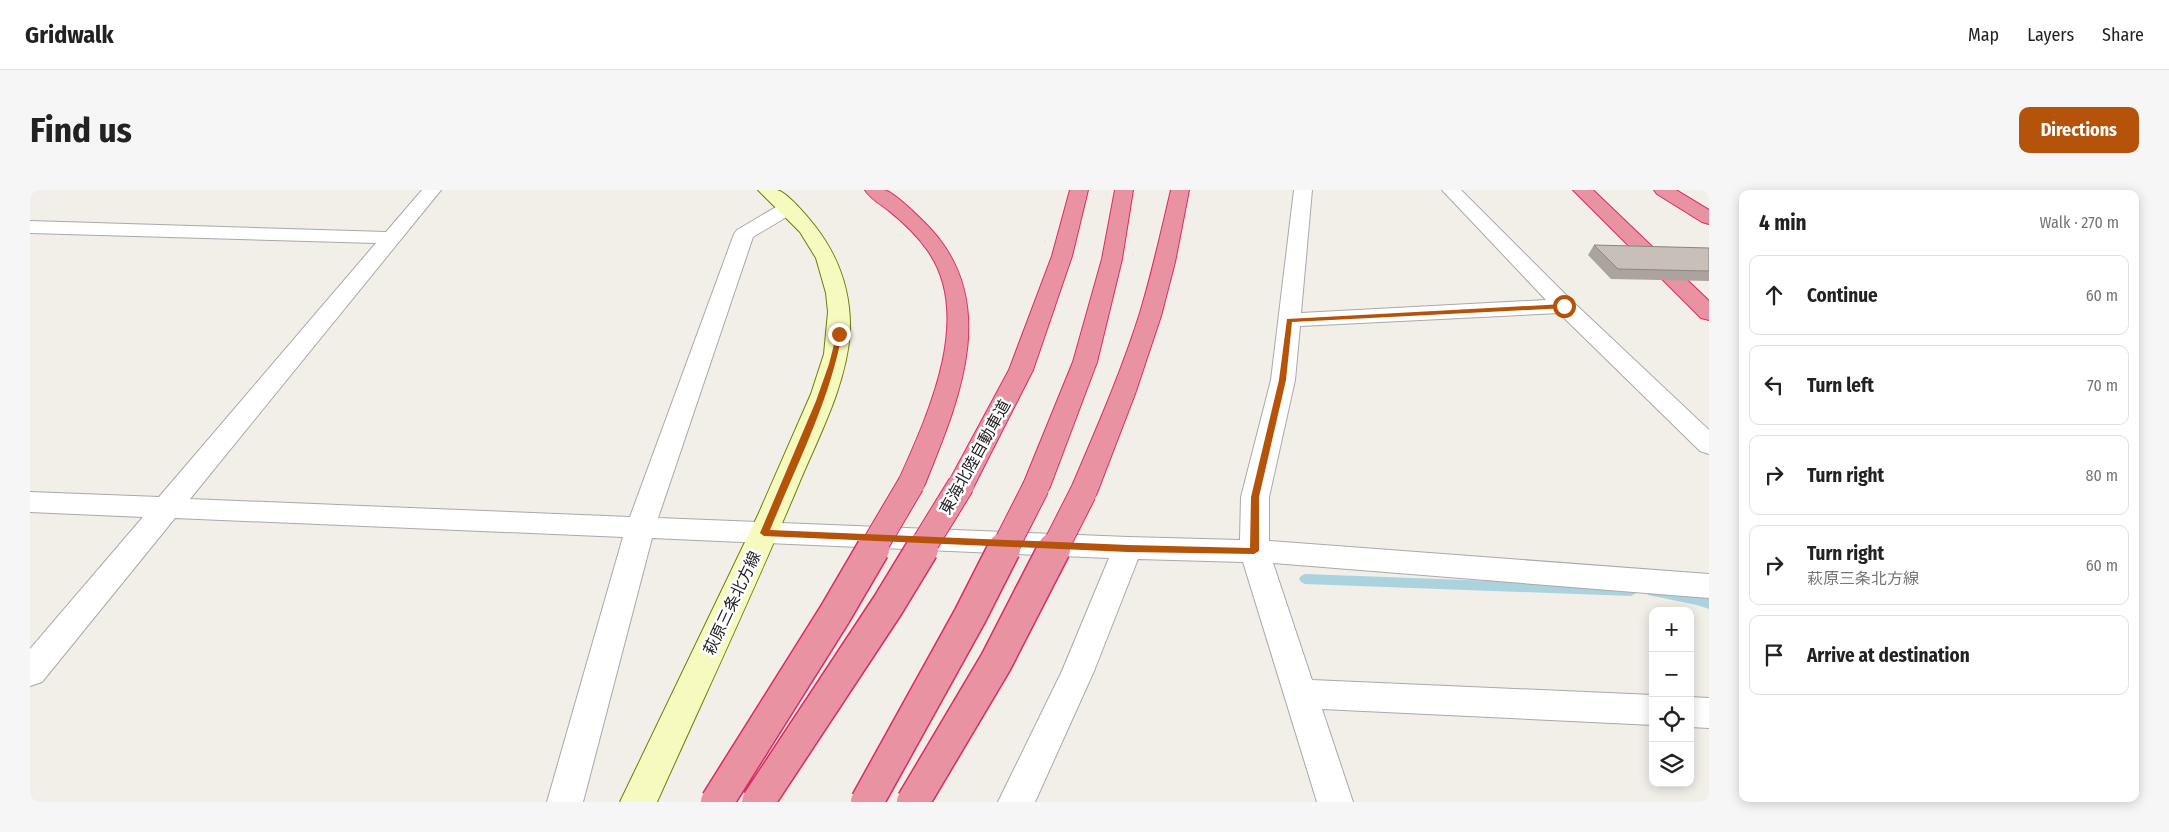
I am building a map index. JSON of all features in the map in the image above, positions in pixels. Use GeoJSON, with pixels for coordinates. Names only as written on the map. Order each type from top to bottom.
{"type":"FeatureCollection","features":[{"type":"Feature","properties":{"kind":"highway"},"geometry":{"type":"LineString","coordinates":[[717,802],[836,614],[911,484],[936,426],[952,374],[957,336],[958,305],[951,275],[936,249],[918,226],[874,190]]}},
{"type":"Feature","properties":{"kind":"highway","name":"東海北陸自動車道"},"geometry":{"type":"LineString","coordinates":[[758,802],[888,605],[961,485],[1021,370],[1062,256],[1079,190]]}},
{"type":"Feature","properties":{"kind":"highway"},"geometry":{"type":"LineString","coordinates":[[867,802],[970,616],[1036,488],[1085,362],[1112,259],[1124,190]]}},
{"type":"Feature","properties":{"kind":"highway"},"geometry":{"type":"LineString","coordinates":[[913,802],[996,662],[1083,493],[1121,399],[1145,332],[1163,267],[1180,190]]}},
{"type":"Feature","properties":{"kind":"highway"},"geometry":{"type":"LineString","coordinates":[[1575,190],[1613,221]]}},
{"type":"Feature","properties":{"kind":"highway"},"geometry":{"type":"LineString","coordinates":[[1582,190],[1709,313]]}},
{"type":"Feature","properties":{"kind":"highway"},"geometry":{"type":"LineString","coordinates":[[1663,190],[1709,217]]}},
{"type":"Feature","properties":{"kind":"highway"},"geometry":{"type":"LineString","coordinates":[[1675,190],[1709,217]]}},
{"type":"Feature","properties":{"kind":"main road","name":"萩原三条北方線"},"geometry":{"type":"LineString","coordinates":[[638,802],[764,533],[820,401],[833,364],[839,334],[837,294],[830,265],[818,241],[788,208],[767,190]]}},
{"type":"Feature","properties":{"kind":"street"},"geometry":{"type":"LineString","coordinates":[[30,672],[432,190]]}},
{"type":"Feature","properties":{"kind":"street"},"geometry":{"type":"LineString","coordinates":[[1303,190],[1282,380],[1255,497],[1254,551],[1335,802]]}},
{"type":"Feature","properties":{"kind":"street"},"geometry":{"type":"LineString","coordinates":[[1451,190],[1564,306],[1709,445]]}},
{"type":"Feature","properties":{"kind":"street"},"geometry":{"type":"LineString","coordinates":[[565,802],[640,529],[744,234],[788,208]]}},
{"type":"Feature","properties":{"kind":"street"},"geometry":{"type":"LineString","coordinates":[[30,228],[392,238]]}},
{"type":"Feature","properties":{"kind":"street"},"geometry":{"type":"LineString","coordinates":[[1289,320],[1564,306]]}},
{"type":"Feature","properties":{"kind":"street"},"geometry":{"type":"LineString","coordinates":[[30,502],[640,529],[1128,548],[1254,551],[1709,586]]}},
{"type":"Feature","properties":{"kind":"street"},"geometry":{"type":"LineString","coordinates":[[1016,802],[1078,671],[1128,548]]}},
{"type":"Feature","properties":{"kind":"street"},"geometry":{"type":"LineString","coordinates":[[1300,694],[1649,710]]}},
{"type":"Feature","properties":{"kind":"street"},"geometry":{"type":"LineString","coordinates":[[1694,712],[1709,713]]}},
{"type":"Feature","properties":{"kind":"building"},"geometry":{"type":"Polygon","coordinates":[[[1594,245],[1709,248],[1709,271],[1618,269],[1594,245]]]}},
{"type":"Feature","properties":{"kind":"waterway"},"geometry":{"type":"LineString","coordinates":[[1305,579],[1631,591]]}},
{"type":"Feature","properties":{"kind":"waterway"},"geometry":{"type":"LineString","coordinates":[[1652,592],[1698,600],[1709,604]]}},
{"type":"Feature","properties":{"kind":"route"},"geometry":{"type":"LineString","coordinates":[[839,334],[833,364],[820,401],[764,533],[1128,548],[1254,551],[1255,497],[1282,380],[1289,320],[1564,306]]}}]}
